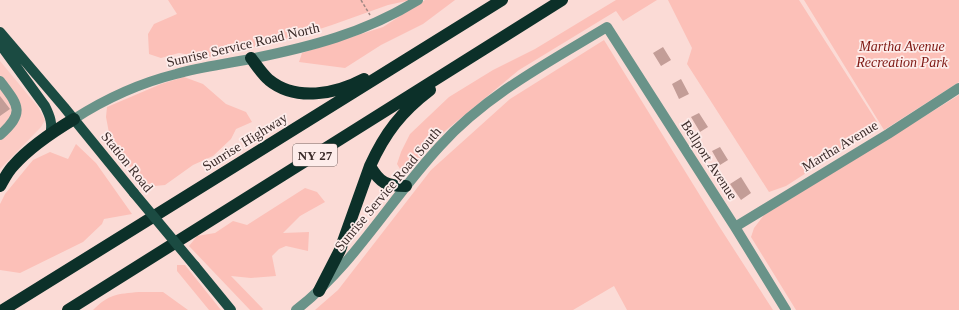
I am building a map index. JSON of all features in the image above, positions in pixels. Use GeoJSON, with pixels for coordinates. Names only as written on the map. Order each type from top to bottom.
{"type":"FeatureCollection","features":[{"type":"Feature","properties":{"kind":"highway","name":"Sunrise Highway"},"geometry":{"type":"LineString","coordinates":[[3,310],[502,0]]}},
{"type":"Feature","properties":{"kind":"highway","name":"NY 27"},"geometry":{"type":"LineString","coordinates":[[68,310],[562,0]]}},
{"type":"Feature","properties":{"kind":"highway"},"geometry":{"type":"LineString","coordinates":[[251,58],[264,75],[273,83],[298,92],[318,94],[340,89],[360,81],[455,30]]}},
{"type":"Feature","properties":{"kind":"highway"},"geometry":{"type":"LineString","coordinates":[[319,291],[342,244],[370,166],[390,129],[418,100],[456,74],[502,37]]}},
{"type":"Feature","properties":{"kind":"highway"},"geometry":{"type":"LineString","coordinates":[[0,186],[13,165],[31,149],[74,119]]}},
{"type":"Feature","properties":{"kind":"highway"},"geometry":{"type":"LineString","coordinates":[[370,166],[383,182],[389,185],[406,186]]}},
{"type":"Feature","properties":{"kind":"main road","name":"Station Road"},"geometry":{"type":"LineString","coordinates":[[0,32],[74,119],[231,310]]}},
{"type":"Feature","properties":{"kind":"main road"},"geometry":{"type":"LineString","coordinates":[[0,40],[2,47],[45,106],[52,122],[50,135]]}},
{"type":"Feature","properties":{"kind":"street","name":"Sunrise Service Road North"},"geometry":{"type":"LineString","coordinates":[[74,119],[114,97],[161,78],[194,69],[306,47],[333,39],[375,23],[418,0]]}},
{"type":"Feature","properties":{"kind":"street","name":"Sunrise Service Road South"},"geometry":{"type":"LineString","coordinates":[[296,310],[319,291],[344,265],[423,165],[471,116],[528,75],[607,27]]}},
{"type":"Feature","properties":{"kind":"street","name":"Bellport Avenue"},"geometry":{"type":"LineString","coordinates":[[607,27],[735,227],[786,310]]}},
{"type":"Feature","properties":{"kind":"street"},"geometry":{"type":"LineString","coordinates":[[0,81],[16,104],[17,110],[14,121],[0,135]]}},
{"type":"Feature","properties":{"kind":"street","name":"Martha Avenue"},"geometry":{"type":"LineString","coordinates":[[735,227],[888,134],[959,88]]}},
{"type":"Feature","properties":{"kind":"path"},"geometry":{"type":"LineString","coordinates":[[361,0],[375,23]]}},
{"type":"Feature","properties":{"kind":"shaded area"},"geometry":{"type":"Polygon","coordinates":[[[0,61],[38,107],[45,120],[41,127],[0,169],[0,61]]]}},
{"type":"Feature","properties":{"kind":"green space"},"geometry":{"type":"Polygon","coordinates":[[[168,0],[411,0],[388,5],[289,39],[205,58],[179,53],[161,58],[149,54],[148,34],[154,24],[177,14],[168,0]]]}},
{"type":"Feature","properties":{"kind":"green space"},"geometry":{"type":"Polygon","coordinates":[[[425,0],[455,0],[423,24],[381,45],[345,68],[299,62],[302,53],[383,27],[425,0]]]}},
{"type":"Feature","properties":{"kind":"green space"},"geometry":{"type":"Polygon","coordinates":[[[616,0],[657,0],[623,21],[616,11],[519,70],[433,141],[420,158],[400,169],[397,164],[410,134],[449,97],[493,70],[535,49],[616,0]]]}},
{"type":"Feature","properties":{"kind":"green space"},"geometry":{"type":"Polygon","coordinates":[[[668,0],[799,0],[877,122],[873,130],[786,186],[769,192],[687,64],[692,48],[668,0]]]}},
{"type":"Feature","properties":{"kind":"green space","name":"Martha Avenue Recreation Park"},"geometry":{"type":"Polygon","coordinates":[[[804,0],[959,0],[959,82],[884,130],[804,0]]]}},
{"type":"Feature","properties":{"kind":"green space"},"geometry":{"type":"Polygon","coordinates":[[[604,40],[717,223],[773,310],[627,310],[614,286],[573,310],[315,310],[338,290],[431,170],[510,99],[604,40]]]}},
{"type":"Feature","properties":{"kind":"green space"},"geometry":{"type":"Polygon","coordinates":[[[184,77],[203,84],[226,104],[246,112],[252,122],[236,129],[231,139],[213,156],[193,165],[165,185],[144,187],[110,138],[106,117],[107,107],[161,84],[184,77]]]}},
{"type":"Feature","properties":{"kind":"green space"},"geometry":{"type":"Polygon","coordinates":[[[959,95],[959,310],[796,310],[751,237],[754,228],[764,215],[959,95]]]}},
{"type":"Feature","properties":{"kind":"green space"},"geometry":{"type":"Polygon","coordinates":[[[76,144],[96,163],[132,214],[104,219],[102,224],[83,242],[20,273],[0,270],[0,204],[5,194],[33,160],[50,152],[68,159],[76,144]]]}},
{"type":"Feature","properties":{"kind":"green space"},"geometry":{"type":"Polygon","coordinates":[[[305,188],[317,192],[325,202],[300,216],[283,233],[309,232],[308,251],[286,246],[279,249],[272,256],[276,276],[251,278],[231,276],[263,309],[250,310],[189,246],[197,236],[215,233],[233,221],[247,225],[305,188]]]}},
{"type":"Feature","properties":{"kind":"green space"},"geometry":{"type":"Polygon","coordinates":[[[177,265],[185,265],[221,310],[209,310],[177,271],[177,265]]]}},
{"type":"Feature","properties":{"kind":"green space"},"geometry":{"type":"Polygon","coordinates":[[[163,292],[188,310],[93,310],[104,301],[114,296],[125,293],[163,292]]]}},
{"type":"Feature","properties":{"kind":"building"},"geometry":{"type":"Polygon","coordinates":[[[663,47],[671,60],[661,66],[653,53],[663,47]]]}},
{"type":"Feature","properties":{"kind":"building"},"geometry":{"type":"Polygon","coordinates":[[[681,79],[689,94],[679,99],[672,84],[681,79]]]}},
{"type":"Feature","properties":{"kind":"building"},"geometry":{"type":"Polygon","coordinates":[[[0,96],[10,109],[0,116],[0,96]]]}},
{"type":"Feature","properties":{"kind":"building"},"geometry":{"type":"Polygon","coordinates":[[[699,113],[708,127],[700,132],[691,117],[699,113]]]}},
{"type":"Feature","properties":{"kind":"building"},"geometry":{"type":"Polygon","coordinates":[[[720,147],[728,160],[720,165],[712,151],[720,147]]]}},
{"type":"Feature","properties":{"kind":"building"},"geometry":{"type":"Polygon","coordinates":[[[741,177],[751,193],[741,200],[730,184],[741,177]]]}}]}
